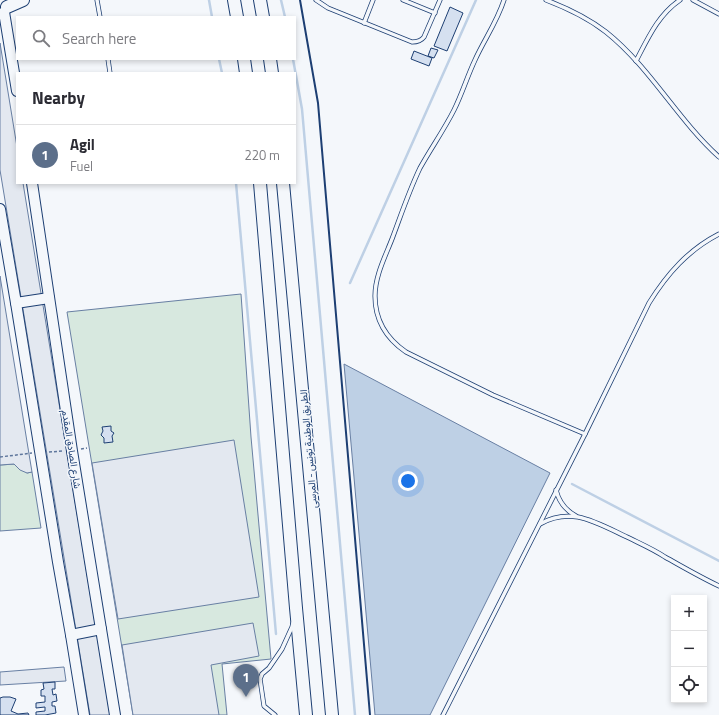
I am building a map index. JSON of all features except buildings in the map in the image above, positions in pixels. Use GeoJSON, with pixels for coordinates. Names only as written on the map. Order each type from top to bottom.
{"type":"FeatureCollection","features":[{"type":"Feature","properties":{"kind":"highway"},"geometry":{"type":"LineString","coordinates":[[5,9],[23,0]]}},
{"type":"Feature","properties":{"kind":"highway"},"geometry":{"type":"LineString","coordinates":[[260,0],[263,16]]}},
{"type":"Feature","properties":{"kind":"highway"},"geometry":{"type":"LineString","coordinates":[[234,1],[237,16]]}},
{"type":"Feature","properties":{"kind":"highway"},"geometry":{"type":"LineString","coordinates":[[244,60],[246,72]]}},
{"type":"Feature","properties":{"kind":"highway"},"geometry":{"type":"LineString","coordinates":[[270,60],[272,72]]}},
{"type":"Feature","properties":{"kind":"highway"},"geometry":{"type":"LineString","coordinates":[[260,184],[306,715]]}},
{"type":"Feature","properties":{"kind":"highway","name":"الطريق الوطنية تونس - المرسى"},"geometry":{"type":"LineString","coordinates":[[283,184],[332,715]]}},
{"type":"Feature","properties":{"kind":"main road"},"geometry":{"type":"LineString","coordinates":[[5,9],[16,84]]}},
{"type":"Feature","properties":{"kind":"main road","name":"شارع الصادق المقدم"},"geometry":{"type":"LineString","coordinates":[[32,184],[73,458],[115,715]]}},
{"type":"Feature","properties":{"kind":"main road"},"geometry":{"type":"LineString","coordinates":[[0,209],[56,556],[84,715]]}},
{"type":"Feature","properties":{"kind":"main road"},"geometry":{"type":"LineString","coordinates":[[16,303],[49,298]]}},
{"type":"Feature","properties":{"kind":"main road"},"geometry":{"type":"LineString","coordinates":[[71,635],[101,629]]}},
{"type":"Feature","properties":{"kind":"lane"},"geometry":{"type":"LineString","coordinates":[[96,0],[100,16]]}},
{"type":"Feature","properties":{"kind":"lane"},"geometry":{"type":"LineString","coordinates":[[316,0],[328,8],[412,42],[417,42],[424,37],[440,0]]}},
{"type":"Feature","properties":{"kind":"lane"},"geometry":{"type":"LineString","coordinates":[[364,23],[373,0]]}},
{"type":"Feature","properties":{"kind":"lane"},"geometry":{"type":"LineString","coordinates":[[403,0],[435,13]]}},
{"type":"Feature","properties":{"kind":"lane"},"geometry":{"type":"LineString","coordinates":[[504,0],[476,58],[454,110],[420,169],[406,199],[378,277],[375,294],[377,312],[383,328],[399,348],[493,395],[585,434]]}},
{"type":"Feature","properties":{"kind":"lane"},"geometry":{"type":"LineString","coordinates":[[546,0],[586,18],[606,32],[623,47],[702,140],[719,157]]}},
{"type":"Feature","properties":{"kind":"lane"},"geometry":{"type":"LineString","coordinates":[[636,61],[652,29],[671,7],[680,0]]}},
{"type":"Feature","properties":{"kind":"lane"},"geometry":{"type":"LineString","coordinates":[[693,0],[719,14]]}},
{"type":"Feature","properties":{"kind":"lane"},"geometry":{"type":"LineString","coordinates":[[108,60],[110,72]]}},
{"type":"Feature","properties":{"kind":"lane"},"geometry":{"type":"LineString","coordinates":[[443,715],[585,434],[649,303],[676,266],[694,250],[719,234]]}},
{"type":"Feature","properties":{"kind":"lane"},"geometry":{"type":"LineString","coordinates":[[556,490],[564,507],[579,517]]}},
{"type":"Feature","properties":{"kind":"lane"},"geometry":{"type":"LineString","coordinates":[[539,524],[563,516],[586,519],[614,530],[719,586]]}},
{"type":"Feature","properties":{"kind":"lane"},"geometry":{"type":"LineString","coordinates":[[275,715],[264,706],[260,679],[262,674],[269,668],[282,649],[292,627],[296,608]]}},
{"type":"Feature","properties":{"kind":"shaded area"},"geometry":{"type":"Polygon","coordinates":[[[0,43],[16,141],[16,184],[23,184],[110,715],[90,715],[0,170],[0,43]]]}},
{"type":"Feature","properties":{"kind":"shaded area"},"geometry":{"type":"Polygon","coordinates":[[[0,276],[32,472],[27,473],[20,470],[14,464],[0,465],[0,276]]]}},
{"type":"Feature","properties":{"kind":"shaded area"},"geometry":{"type":"Polygon","coordinates":[[[241,294],[251,437],[271,659],[222,664],[227,715],[133,715],[67,312],[241,294]]]}},
{"type":"Feature","properties":{"kind":"shaded area"},"geometry":{"type":"Polygon","coordinates":[[[234,440],[259,597],[118,619],[92,463],[234,440]]]}},
{"type":"Feature","properties":{"kind":"shaded area"},"geometry":{"type":"Polygon","coordinates":[[[15,464],[27,473],[32,472],[41,528],[0,531],[0,465],[15,464]]]}},
{"type":"Feature","properties":{"kind":"shaded area"},"geometry":{"type":"Polygon","coordinates":[[[253,623],[259,656],[211,665],[219,715],[133,715],[122,645],[253,623]]]}},
{"type":"Feature","properties":{"kind":"shaded area"},"geometry":{"type":"Polygon","coordinates":[[[64,667],[66,681],[0,685],[0,672],[64,667]]]}},
{"type":"Feature","properties":{"kind":"water"},"geometry":{"type":"Polygon","coordinates":[[[344,364],[550,473],[430,715],[375,715],[344,364]]]}},
{"type":"Feature","properties":{"kind":"waterway"},"geometry":{"type":"LineString","coordinates":[[209,0],[212,16]]}},
{"type":"Feature","properties":{"kind":"waterway"},"geometry":{"type":"LineString","coordinates":[[281,0],[285,16]]}},
{"type":"Feature","properties":{"kind":"waterway"},"geometry":{"type":"LineString","coordinates":[[350,283],[476,0]]}},
{"type":"Feature","properties":{"kind":"waterway"},"geometry":{"type":"LineString","coordinates":[[219,60],[222,72]]}},
{"type":"Feature","properties":{"kind":"waterway"},"geometry":{"type":"LineString","coordinates":[[293,60],[295,72]]}},
{"type":"Feature","properties":{"kind":"waterway"},"geometry":{"type":"LineString","coordinates":[[296,76],[302,109],[355,715]]}},
{"type":"Feature","properties":{"kind":"waterway"},"geometry":{"type":"LineString","coordinates":[[236,184],[276,634]]}},
{"type":"Feature","properties":{"kind":"waterway"},"geometry":{"type":"LineString","coordinates":[[572,484],[719,561]]}},
{"type":"Feature","properties":{"kind":"wall"},"geometry":{"type":"LineString","coordinates":[[300,0],[318,103],[370,715]]}},
{"type":"Feature","properties":{"kind":"place","name":"Agil"},"geometry":{"type":"Point","coordinates":[246,697]}}]}
